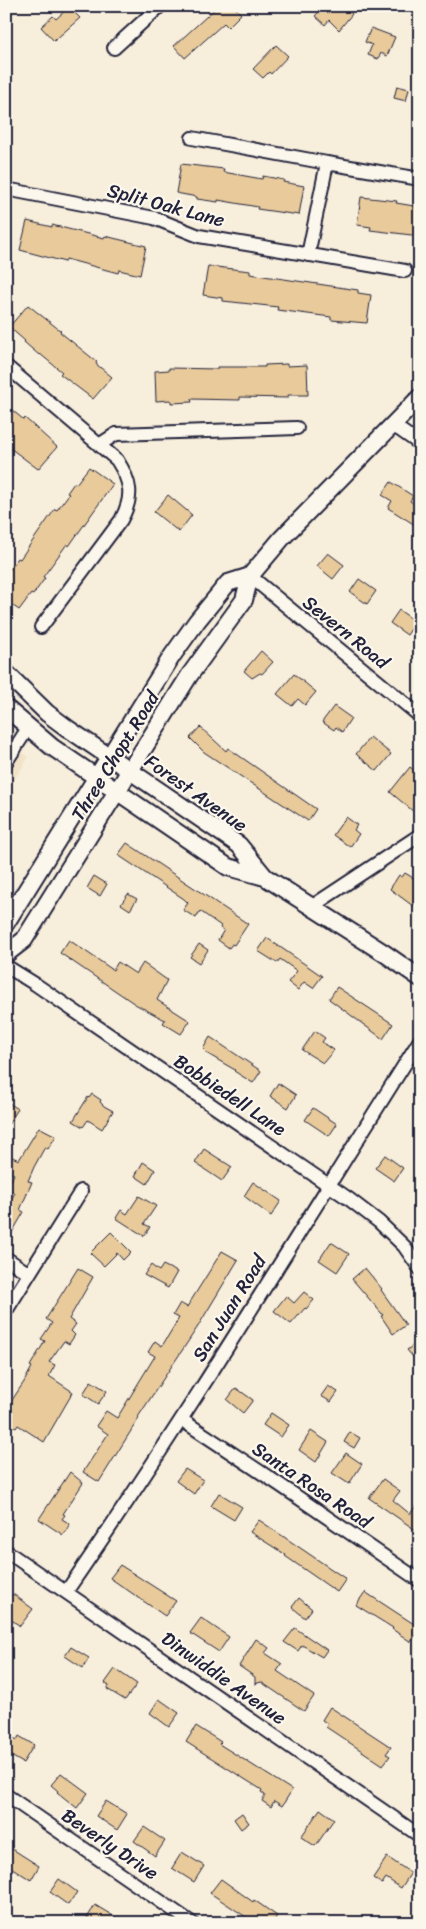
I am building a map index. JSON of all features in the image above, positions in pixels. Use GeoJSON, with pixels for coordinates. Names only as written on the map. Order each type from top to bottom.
{"type":"FeatureCollection","features":[{"type":"Feature","properties":{"kind":"main road","name":"Three Chopt Road"},"geometry":{"type":"LineString","coordinates":[[6,954],[24,940],[189,676],[244,600],[250,576],[282,538],[420,397]]}},
{"type":"Feature","properties":{"kind":"main road","name":"Three Chopt Road"},"geometry":{"type":"LineString","coordinates":[[6,924],[172,656],[197,621],[228,584],[250,576]]}},
{"type":"Feature","properties":{"kind":"main road","name":"Forest Avenue"},"geometry":{"type":"LineString","coordinates":[[6,672],[48,712],[108,757],[239,845],[265,877],[420,978]]}},
{"type":"Feature","properties":{"kind":"main road","name":"Forest Avenue"},"geometry":{"type":"LineString","coordinates":[[6,708],[52,748],[228,867],[265,877]]}},
{"type":"Feature","properties":{"kind":"street"},"geometry":{"type":"LineString","coordinates":[[114,48],[160,6]]}},
{"type":"Feature","properties":{"kind":"street"},"geometry":{"type":"LineString","coordinates":[[192,138],[420,179]]}},
{"type":"Feature","properties":{"kind":"street"},"geometry":{"type":"LineString","coordinates":[[308,254],[327,163]]}},
{"type":"Feature","properties":{"kind":"street","name":"Split Oak Lane"},"geometry":{"type":"LineString","coordinates":[[6,189],[154,218],[199,236],[405,271]]}},
{"type":"Feature","properties":{"kind":"street"},"geometry":{"type":"LineString","coordinates":[[6,366],[117,460],[126,475],[129,485],[127,507],[121,520],[41,627]]}},
{"type":"Feature","properties":{"kind":"street"},"geometry":{"type":"LineString","coordinates":[[394,425],[420,444]]}},
{"type":"Feature","properties":{"kind":"street"},"geometry":{"type":"LineString","coordinates":[[100,445],[116,434],[297,428]]}},
{"type":"Feature","properties":{"kind":"street","name":"Severn Road"},"geometry":{"type":"LineString","coordinates":[[250,576],[420,716]]}},
{"type":"Feature","properties":{"kind":"street"},"geometry":{"type":"LineString","coordinates":[[6,762],[28,728]]}},
{"type":"Feature","properties":{"kind":"street"},"geometry":{"type":"LineString","coordinates":[[311,907],[420,835]]}},
{"type":"Feature","properties":{"kind":"street","name":"Bobbiedell Lane"},"geometry":{"type":"LineString","coordinates":[[6,966],[35,984],[379,1222],[404,1246],[420,1269]]}},
{"type":"Feature","properties":{"kind":"street","name":"San Juan Road"},"geometry":{"type":"LineString","coordinates":[[66,1592],[134,1495],[420,1040]]}},
{"type":"Feature","properties":{"kind":"street"},"geometry":{"type":"LineString","coordinates":[[6,1311],[81,1191]]}},
{"type":"Feature","properties":{"kind":"street"},"geometry":{"type":"LineString","coordinates":[[6,1258],[29,1274]]}},
{"type":"Feature","properties":{"kind":"street","name":"Santa Rosa Road"},"geometry":{"type":"LineString","coordinates":[[182,1420],[420,1581]]}},
{"type":"Feature","properties":{"kind":"street","name":"Dinwiddie Avenue"},"geometry":{"type":"LineString","coordinates":[[6,1551],[420,1836]]}},
{"type":"Feature","properties":{"kind":"street","name":"Beverly Drive"},"geometry":{"type":"LineString","coordinates":[[6,1795],[192,1923]]}},
{"type":"Feature","properties":{"kind":"shaded area"},"geometry":{"type":"Polygon","coordinates":[[[6,734],[28,758],[6,793],[6,734]]]}},
{"type":"Feature","properties":{"kind":"building"},"geometry":{"type":"Polygon","coordinates":[[[218,6],[234,6],[241,14],[228,27],[224,23],[185,58],[174,46],[218,6]]]}},
{"type":"Feature","properties":{"kind":"building"},"geometry":{"type":"Polygon","coordinates":[[[324,6],[343,6],[352,14],[339,30],[329,20],[325,25],[315,16],[324,6]]]}},
{"type":"Feature","properties":{"kind":"building"},"geometry":{"type":"Polygon","coordinates":[[[69,7],[80,18],[54,41],[41,27],[53,16],[56,19],[69,7]]]}},
{"type":"Feature","properties":{"kind":"building"},"geometry":{"type":"Polygon","coordinates":[[[371,28],[395,37],[387,56],[381,53],[378,59],[368,55],[372,45],[365,42],[371,28]]]}},
{"type":"Feature","properties":{"kind":"building"},"geometry":{"type":"Polygon","coordinates":[[[276,45],[288,56],[271,74],[269,72],[263,78],[253,69],[276,45]]]}},
{"type":"Feature","properties":{"kind":"building"},"geometry":{"type":"Polygon","coordinates":[[[397,86],[409,89],[406,101],[394,98],[397,86]]]}},
{"type":"Feature","properties":{"kind":"building"},"geometry":{"type":"Polygon","coordinates":[[[181,164],[224,169],[223,172],[262,179],[263,176],[304,186],[299,215],[257,209],[258,207],[218,200],[218,202],[197,199],[197,197],[176,193],[181,164]]]}},
{"type":"Feature","properties":{"kind":"building"},"geometry":{"type":"Polygon","coordinates":[[[361,197],[397,201],[396,203],[420,207],[420,236],[370,230],[371,227],[357,225],[361,197]]]}},
{"type":"Feature","properties":{"kind":"building"},"geometry":{"type":"Polygon","coordinates":[[[27,221],[146,246],[140,275],[119,270],[118,273],[66,259],[65,262],[20,250],[27,221]]]}},
{"type":"Feature","properties":{"kind":"building"},"geometry":{"type":"Polygon","coordinates":[[[208,266],[250,271],[250,274],[358,290],[358,293],[371,295],[367,323],[331,320],[331,317],[277,310],[278,307],[223,301],[223,298],[203,295],[208,266]]]}},
{"type":"Feature","properties":{"kind":"building"},"geometry":{"type":"Polygon","coordinates":[[[28,305],[61,331],[112,377],[93,399],[60,374],[62,372],[39,355],[9,327],[28,305]]]}},
{"type":"Feature","properties":{"kind":"building"},"geometry":{"type":"Polygon","coordinates":[[[287,364],[287,366],[307,365],[308,395],[288,395],[288,398],[240,397],[240,400],[191,399],[192,402],[171,403],[171,400],[156,401],[155,371],[169,370],[169,368],[217,369],[217,367],[265,367],[265,365],[287,364]]]}},
{"type":"Feature","properties":{"kind":"building"},"geometry":{"type":"Polygon","coordinates":[[[6,405],[24,420],[25,418],[57,447],[38,469],[6,445],[6,405]]]}},
{"type":"Feature","properties":{"kind":"building"},"geometry":{"type":"Polygon","coordinates":[[[89,467],[113,484],[69,546],[67,544],[43,577],[45,578],[33,595],[31,594],[19,610],[6,601],[6,575],[18,558],[20,559],[55,509],[57,510],[69,494],[67,493],[74,483],[76,484],[89,467]]]}},
{"type":"Feature","properties":{"kind":"building"},"geometry":{"type":"Polygon","coordinates":[[[391,482],[413,496],[410,501],[420,508],[420,528],[388,508],[392,501],[382,495],[391,482]]]}},
{"type":"Feature","properties":{"kind":"building"},"geometry":{"type":"Polygon","coordinates":[[[168,495],[192,515],[179,532],[154,512],[168,495]]]}},
{"type":"Feature","properties":{"kind":"building"},"geometry":{"type":"Polygon","coordinates":[[[328,553],[344,565],[333,579],[317,566],[328,553]]]}},
{"type":"Feature","properties":{"kind":"building"},"geometry":{"type":"Polygon","coordinates":[[[359,579],[376,591],[367,604],[350,592],[359,579]]]}},
{"type":"Feature","properties":{"kind":"building"},"geometry":{"type":"Polygon","coordinates":[[[399,610],[416,622],[407,635],[390,623],[399,610]]]}},
{"type":"Feature","properties":{"kind":"building"},"geometry":{"type":"Polygon","coordinates":[[[261,651],[273,662],[262,674],[260,673],[252,678],[244,671],[261,651]]]}},
{"type":"Feature","properties":{"kind":"building"},"geometry":{"type":"Polygon","coordinates":[[[294,674],[316,692],[305,705],[298,699],[292,706],[277,694],[294,674]]]}},
{"type":"Feature","properties":{"kind":"building"},"geometry":{"type":"Polygon","coordinates":[[[334,706],[351,718],[342,732],[336,727],[334,730],[322,722],[334,706]]]}},
{"type":"Feature","properties":{"kind":"building"},"geometry":{"type":"Polygon","coordinates":[[[200,727],[226,751],[228,748],[316,809],[308,821],[204,752],[190,738],[200,727]]]}},
{"type":"Feature","properties":{"kind":"building"},"geometry":{"type":"Polygon","coordinates":[[[370,737],[391,754],[377,771],[356,754],[370,737]]]}},
{"type":"Feature","properties":{"kind":"building"},"geometry":{"type":"Polygon","coordinates":[[[410,767],[420,775],[420,804],[414,812],[390,792],[410,767]]]}},
{"type":"Feature","properties":{"kind":"building"},"geometry":{"type":"Polygon","coordinates":[[[346,817],[357,825],[354,830],[359,834],[350,847],[333,835],[346,817]]]}},
{"type":"Feature","properties":{"kind":"building"},"geometry":{"type":"Polygon","coordinates":[[[127,843],[248,924],[234,945],[232,944],[229,948],[218,940],[224,930],[220,928],[221,926],[200,911],[196,918],[183,910],[188,903],[184,899],[118,855],[127,843]]]}},
{"type":"Feature","properties":{"kind":"building"},"geometry":{"type":"Polygon","coordinates":[[[405,873],[420,882],[420,895],[413,906],[390,889],[399,875],[402,877],[405,873]]]}},
{"type":"Feature","properties":{"kind":"building"},"geometry":{"type":"Polygon","coordinates":[[[94,876],[107,884],[100,896],[87,888],[94,876]]]}},
{"type":"Feature","properties":{"kind":"building"},"geometry":{"type":"Polygon","coordinates":[[[128,894],[137,899],[130,910],[121,904],[128,894]]]}},
{"type":"Feature","properties":{"kind":"building"},"geometry":{"type":"Polygon","coordinates":[[[267,938],[322,976],[313,988],[304,982],[298,990],[288,982],[297,971],[280,959],[277,963],[258,951],[267,938]]]}},
{"type":"Feature","properties":{"kind":"building"},"geometry":{"type":"Polygon","coordinates":[[[69,940],[113,970],[118,962],[136,974],[143,963],[167,980],[157,1000],[190,1021],[181,1034],[163,1023],[165,1020],[135,1004],[60,953],[69,940]]]}},
{"type":"Feature","properties":{"kind":"building"},"geometry":{"type":"Polygon","coordinates":[[[199,944],[208,950],[199,963],[190,957],[199,944]]]}},
{"type":"Feature","properties":{"kind":"building"},"geometry":{"type":"Polygon","coordinates":[[[337,987],[393,1024],[383,1039],[329,999],[337,987]]]}},
{"type":"Feature","properties":{"kind":"building"},"geometry":{"type":"Polygon","coordinates":[[[315,1031],[325,1038],[322,1042],[334,1050],[323,1063],[302,1050],[315,1031]]]}},
{"type":"Feature","properties":{"kind":"building"},"geometry":{"type":"Polygon","coordinates":[[[210,1037],[261,1071],[253,1083],[206,1053],[203,1049],[210,1037]]]}},
{"type":"Feature","properties":{"kind":"building"},"geometry":{"type":"Polygon","coordinates":[[[278,1083],[296,1095],[288,1108],[270,1096],[278,1083]]]}},
{"type":"Feature","properties":{"kind":"building"},"geometry":{"type":"Polygon","coordinates":[[[92,1094],[101,1100],[100,1102],[104,1106],[113,1111],[102,1129],[88,1120],[83,1127],[73,1121],[88,1097],[92,1094]]]}},
{"type":"Feature","properties":{"kind":"building"},"geometry":{"type":"Polygon","coordinates":[[[6,1101],[18,1109],[6,1128],[6,1101]]]}},
{"type":"Feature","properties":{"kind":"building"},"geometry":{"type":"Polygon","coordinates":[[[313,1108],[337,1124],[329,1136],[305,1120],[313,1108]]]}},
{"type":"Feature","properties":{"kind":"building"},"geometry":{"type":"Polygon","coordinates":[[[39,1127],[56,1136],[48,1149],[45,1147],[34,1167],[28,1181],[32,1182],[20,1210],[24,1212],[6,1243],[6,1207],[15,1193],[7,1190],[14,1174],[6,1171],[12,1157],[19,1160],[39,1127]]]}},
{"type":"Feature","properties":{"kind":"building"},"geometry":{"type":"Polygon","coordinates":[[[204,1149],[232,1167],[222,1181],[195,1163],[204,1149]]]}},
{"type":"Feature","properties":{"kind":"building"},"geometry":{"type":"Polygon","coordinates":[[[385,1155],[403,1168],[394,1181],[375,1168],[385,1155]]]}},
{"type":"Feature","properties":{"kind":"building"},"geometry":{"type":"Polygon","coordinates":[[[143,1162],[155,1170],[147,1184],[135,1176],[143,1162]]]}},
{"type":"Feature","properties":{"kind":"building"},"geometry":{"type":"Polygon","coordinates":[[[253,1182],[281,1201],[271,1216],[244,1196],[253,1182]]]}},
{"type":"Feature","properties":{"kind":"building"},"geometry":{"type":"Polygon","coordinates":[[[139,1196],[156,1206],[144,1224],[150,1227],[144,1236],[116,1218],[121,1210],[127,1214],[139,1196]]]}},
{"type":"Feature","properties":{"kind":"building"},"geometry":{"type":"Polygon","coordinates":[[[111,1232],[131,1252],[123,1260],[117,1253],[104,1266],[90,1253],[111,1232]]]}},
{"type":"Feature","properties":{"kind":"building"},"geometry":{"type":"Polygon","coordinates":[[[331,1242],[349,1254],[337,1272],[319,1260],[331,1242]]]}},
{"type":"Feature","properties":{"kind":"building"},"geometry":{"type":"Polygon","coordinates":[[[222,1251],[238,1260],[99,1482],[83,1472],[108,1434],[96,1426],[106,1411],[117,1418],[155,1356],[148,1352],[155,1341],[162,1346],[179,1318],[173,1315],[180,1303],[187,1307],[222,1251]]]}},
{"type":"Feature","properties":{"kind":"building"},"geometry":{"type":"Polygon","coordinates":[[[151,1265],[159,1271],[163,1265],[177,1272],[168,1288],[144,1275],[151,1265]]]}},
{"type":"Feature","properties":{"kind":"building"},"geometry":{"type":"Polygon","coordinates":[[[78,1268],[93,1277],[69,1319],[76,1324],[71,1331],[75,1335],[69,1344],[64,1341],[49,1362],[55,1365],[49,1376],[73,1392],[44,1442],[18,1425],[16,1428],[6,1422],[6,1409],[24,1382],[32,1367],[30,1366],[45,1341],[41,1339],[52,1323],[46,1319],[78,1268]]]}},
{"type":"Feature","properties":{"kind":"building"},"geometry":{"type":"Polygon","coordinates":[[[365,1268],[382,1289],[406,1325],[393,1334],[381,1316],[383,1315],[352,1279],[365,1268]]]}},
{"type":"Feature","properties":{"kind":"building"},"geometry":{"type":"Polygon","coordinates":[[[304,1292],[314,1300],[291,1324],[274,1311],[286,1296],[294,1303],[304,1292]]]}},
{"type":"Feature","properties":{"kind":"building"},"geometry":{"type":"Polygon","coordinates":[[[420,1340],[420,1365],[407,1350],[420,1340]]]}},
{"type":"Feature","properties":{"kind":"building"},"geometry":{"type":"Polygon","coordinates":[[[91,1381],[107,1391],[98,1404],[83,1394],[91,1381]]]}},
{"type":"Feature","properties":{"kind":"building"},"geometry":{"type":"Polygon","coordinates":[[[328,1386],[338,1392],[331,1402],[321,1396],[328,1386]]]}},
{"type":"Feature","properties":{"kind":"building"},"geometry":{"type":"Polygon","coordinates":[[[236,1388],[253,1400],[243,1413],[227,1400],[236,1388]]]}},
{"type":"Feature","properties":{"kind":"building"},"geometry":{"type":"Polygon","coordinates":[[[271,1413],[289,1425],[281,1437],[263,1425],[271,1413]]]}},
{"type":"Feature","properties":{"kind":"building"},"geometry":{"type":"Polygon","coordinates":[[[311,1431],[328,1442],[316,1462],[299,1450],[311,1431]]]}},
{"type":"Feature","properties":{"kind":"building"},"geometry":{"type":"Polygon","coordinates":[[[350,1432],[360,1438],[354,1448],[344,1442],[350,1432]]]}},
{"type":"Feature","properties":{"kind":"building"},"geometry":{"type":"Polygon","coordinates":[[[346,1453],[362,1464],[349,1484],[332,1473],[346,1453]]]}},
{"type":"Feature","properties":{"kind":"building"},"geometry":{"type":"Polygon","coordinates":[[[185,1469],[203,1480],[194,1494],[176,1481],[185,1469]]]}},
{"type":"Feature","properties":{"kind":"building"},"geometry":{"type":"Polygon","coordinates":[[[70,1472],[83,1483],[63,1514],[65,1515],[62,1519],[70,1524],[63,1535],[39,1519],[70,1472]]]}},
{"type":"Feature","properties":{"kind":"building"},"geometry":{"type":"Polygon","coordinates":[[[383,1479],[400,1491],[393,1500],[410,1514],[420,1500],[420,1533],[369,1498],[383,1479]]]}},
{"type":"Feature","properties":{"kind":"building"},"geometry":{"type":"Polygon","coordinates":[[[219,1493],[242,1507],[234,1520],[211,1506],[219,1493]]]}},
{"type":"Feature","properties":{"kind":"building"},"geometry":{"type":"Polygon","coordinates":[[[259,1520],[346,1579],[337,1592],[286,1555],[250,1532],[259,1520]]]}},
{"type":"Feature","properties":{"kind":"building"},"geometry":{"type":"Polygon","coordinates":[[[120,1565],[176,1601],[165,1616],[110,1578],[120,1565]]]}},
{"type":"Feature","properties":{"kind":"building"},"geometry":{"type":"Polygon","coordinates":[[[365,1592],[420,1628],[411,1642],[393,1628],[356,1605],[365,1592]]]}},
{"type":"Feature","properties":{"kind":"building"},"geometry":{"type":"Polygon","coordinates":[[[13,1594],[33,1609],[20,1626],[6,1616],[6,1602],[13,1594]]]}},
{"type":"Feature","properties":{"kind":"building"},"geometry":{"type":"Polygon","coordinates":[[[299,1598],[312,1609],[305,1618],[292,1607],[299,1598]]]}},
{"type":"Feature","properties":{"kind":"building"},"geometry":{"type":"Polygon","coordinates":[[[201,1618],[229,1637],[219,1652],[190,1633],[201,1618]]]}},
{"type":"Feature","properties":{"kind":"building"},"geometry":{"type":"Polygon","coordinates":[[[295,1628],[327,1650],[322,1657],[302,1645],[298,1651],[284,1642],[295,1628]]]}},
{"type":"Feature","properties":{"kind":"building"},"geometry":{"type":"Polygon","coordinates":[[[256,1639],[269,1648],[265,1653],[282,1664],[277,1671],[314,1696],[304,1711],[261,1682],[255,1684],[255,1677],[239,1666],[256,1639]]]}},
{"type":"Feature","properties":{"kind":"building"},"geometry":{"type":"Polygon","coordinates":[[[71,1647],[89,1658],[83,1668],[65,1656],[71,1647]]]}},
{"type":"Feature","properties":{"kind":"building"},"geometry":{"type":"Polygon","coordinates":[[[115,1669],[137,1684],[125,1700],[107,1689],[109,1686],[105,1683],[115,1669]]]}},
{"type":"Feature","properties":{"kind":"building"},"geometry":{"type":"Polygon","coordinates":[[[159,1699],[179,1713],[169,1727],[150,1713],[159,1699]]]}},
{"type":"Feature","properties":{"kind":"building"},"geometry":{"type":"Polygon","coordinates":[[[330,1707],[391,1747],[386,1754],[390,1756],[383,1765],[326,1727],[328,1724],[322,1720],[330,1707]]]}},
{"type":"Feature","properties":{"kind":"building"},"geometry":{"type":"Polygon","coordinates":[[[196,1726],[221,1742],[219,1744],[292,1790],[282,1806],[274,1801],[271,1807],[262,1801],[265,1795],[261,1792],[262,1790],[186,1742],[196,1726]]]}},
{"type":"Feature","properties":{"kind":"building"},"geometry":{"type":"Polygon","coordinates":[[[6,1734],[17,1740],[19,1736],[34,1745],[23,1763],[6,1753],[6,1734]]]}},
{"type":"Feature","properties":{"kind":"building"},"geometry":{"type":"Polygon","coordinates":[[[61,1773],[88,1793],[77,1808],[51,1785],[61,1773]]]}},
{"type":"Feature","properties":{"kind":"building"},"geometry":{"type":"Polygon","coordinates":[[[106,1801],[127,1814],[117,1830],[96,1816],[106,1801]]]}},
{"type":"Feature","properties":{"kind":"building"},"geometry":{"type":"Polygon","coordinates":[[[320,1809],[334,1819],[315,1846],[301,1837],[320,1809]]]}},
{"type":"Feature","properties":{"kind":"building"},"geometry":{"type":"Polygon","coordinates":[[[242,1813],[249,1823],[241,1829],[234,1819],[242,1813]]]}},
{"type":"Feature","properties":{"kind":"building"},"geometry":{"type":"Polygon","coordinates":[[[144,1827],[165,1841],[155,1856],[134,1841],[144,1827]]]}},
{"type":"Feature","properties":{"kind":"building"},"geometry":{"type":"Polygon","coordinates":[[[6,1845],[39,1866],[31,1880],[6,1864],[6,1845]]]}},
{"type":"Feature","properties":{"kind":"building"},"geometry":{"type":"Polygon","coordinates":[[[182,1852],[204,1866],[194,1882],[172,1868],[182,1852]]]}},
{"type":"Feature","properties":{"kind":"building"},"geometry":{"type":"Polygon","coordinates":[[[387,1857],[411,1873],[401,1888],[386,1878],[382,1884],[373,1878],[387,1857]]]}},
{"type":"Feature","properties":{"kind":"building"},"geometry":{"type":"Polygon","coordinates":[[[59,1879],[77,1892],[68,1905],[50,1892],[59,1879]]]}},
{"type":"Feature","properties":{"kind":"building"},"geometry":{"type":"Polygon","coordinates":[[[221,1879],[253,1902],[254,1900],[277,1916],[272,1923],[255,1923],[210,1893],[221,1879]]]}},
{"type":"Feature","properties":{"kind":"building"},"geometry":{"type":"Polygon","coordinates":[[[95,1905],[125,1923],[84,1923],[95,1905]]]}}]}
